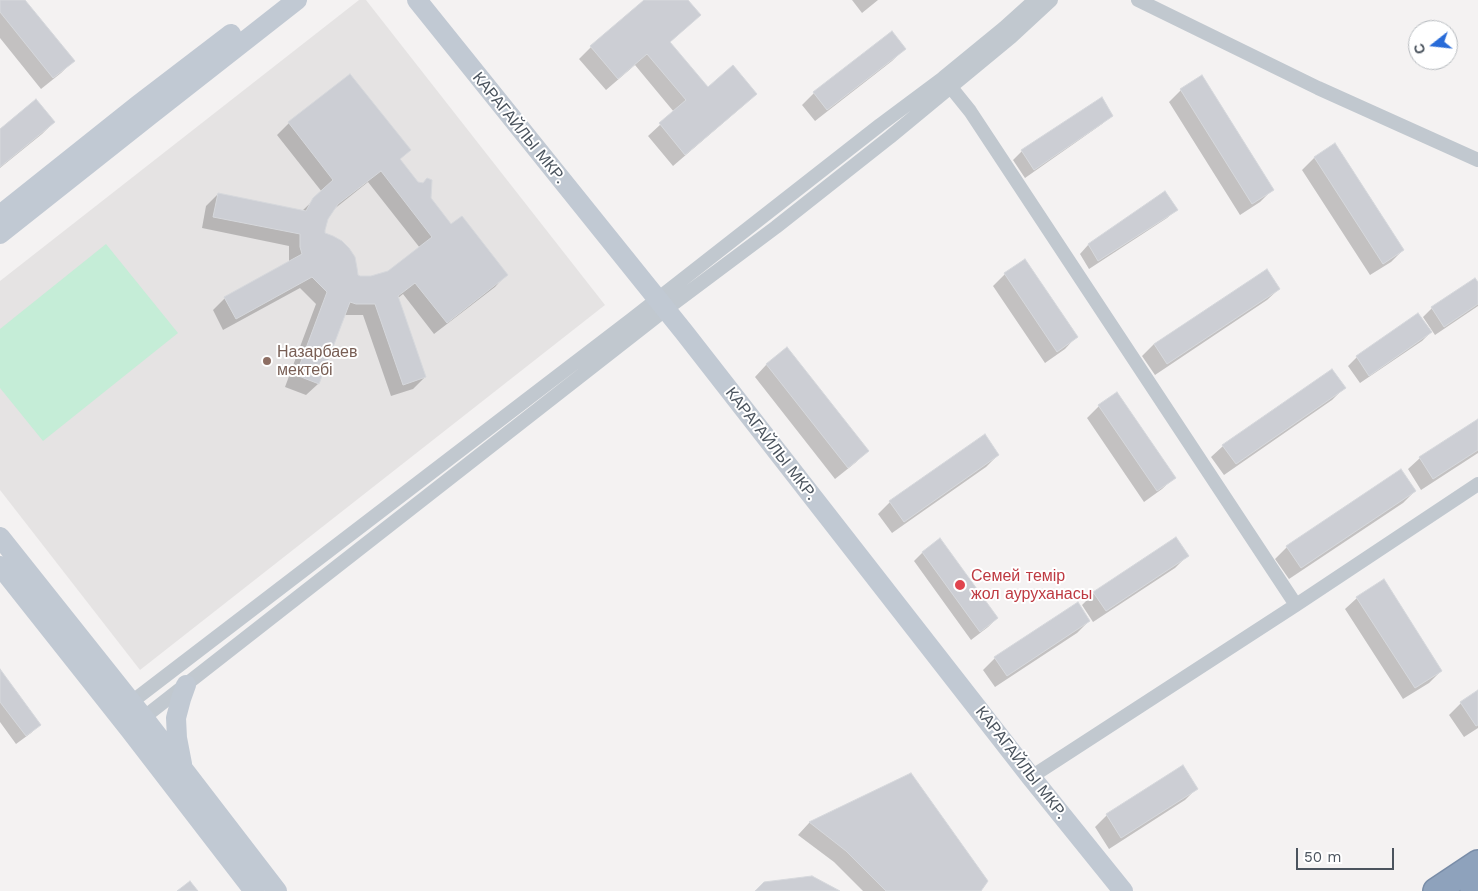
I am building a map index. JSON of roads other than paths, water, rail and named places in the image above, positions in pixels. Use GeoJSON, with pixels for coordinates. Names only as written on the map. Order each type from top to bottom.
{"type":"FeatureCollection","features":[{"type":"Feature","properties":{"kind":"highway"},"geometry":{"type":"LineString","coordinates":[[1436,891],[1478,863]]}},
{"type":"Feature","properties":{"kind":"highway"},"geometry":{"type":"LineString","coordinates":[[1473,891],[1478,888]]}},
{"type":"Feature","properties":{"kind":"street"},"geometry":{"type":"LineString","coordinates":[[0,215],[138,104],[276,0]]}},
{"type":"Feature","properties":{"kind":"street"},"geometry":{"type":"LineString","coordinates":[[0,234],[297,0]]}},
{"type":"Feature","properties":{"kind":"street","name":"КАРАГАЙЛЫ МКР."},"geometry":{"type":"LineString","coordinates":[[417,0],[661,304],[1031,777],[1123,891]]}},
{"type":"Feature","properties":{"kind":"street"},"geometry":{"type":"LineString","coordinates":[[124,708],[661,304],[776,227],[947,82],[1035,0]]}},
{"type":"Feature","properties":{"kind":"street"},"geometry":{"type":"LineString","coordinates":[[947,82],[1011,37],[1051,0]]}},
{"type":"Feature","properties":{"kind":"street"},"geometry":{"type":"LineString","coordinates":[[1138,0],[1318,88],[1478,160]]}},
{"type":"Feature","properties":{"kind":"street"},"geometry":{"type":"LineString","coordinates":[[947,82],[975,119],[1296,605]]}},
{"type":"Feature","properties":{"kind":"street"},"geometry":{"type":"LineString","coordinates":[[137,724],[661,304]]}},
{"type":"Feature","properties":{"kind":"street"},"geometry":{"type":"LineString","coordinates":[[1031,777],[1478,484]]}},
{"type":"Feature","properties":{"kind":"street"},"geometry":{"type":"LineString","coordinates":[[0,537],[124,708]]}},
{"type":"Feature","properties":{"kind":"street"},"geometry":{"type":"LineString","coordinates":[[0,566],[137,724],[254,891]]}},
{"type":"Feature","properties":{"kind":"street"},"geometry":{"type":"LineString","coordinates":[[182,768],[176,718],[180,698],[186,685]]}},
{"type":"Feature","properties":{"kind":"street"},"geometry":{"type":"LineString","coordinates":[[137,724],[182,768],[277,891]]}},
{"type":"Feature","properties":{"kind":"place","name":"Назарбаев мектебі"},"geometry":{"type":"Point","coordinates":[267,361]}},
{"type":"Feature","properties":{"kind":"place","name":"Семей темір жол ауруханасы"},"geometry":{"type":"Point","coordinates":[960,585]}}]}
